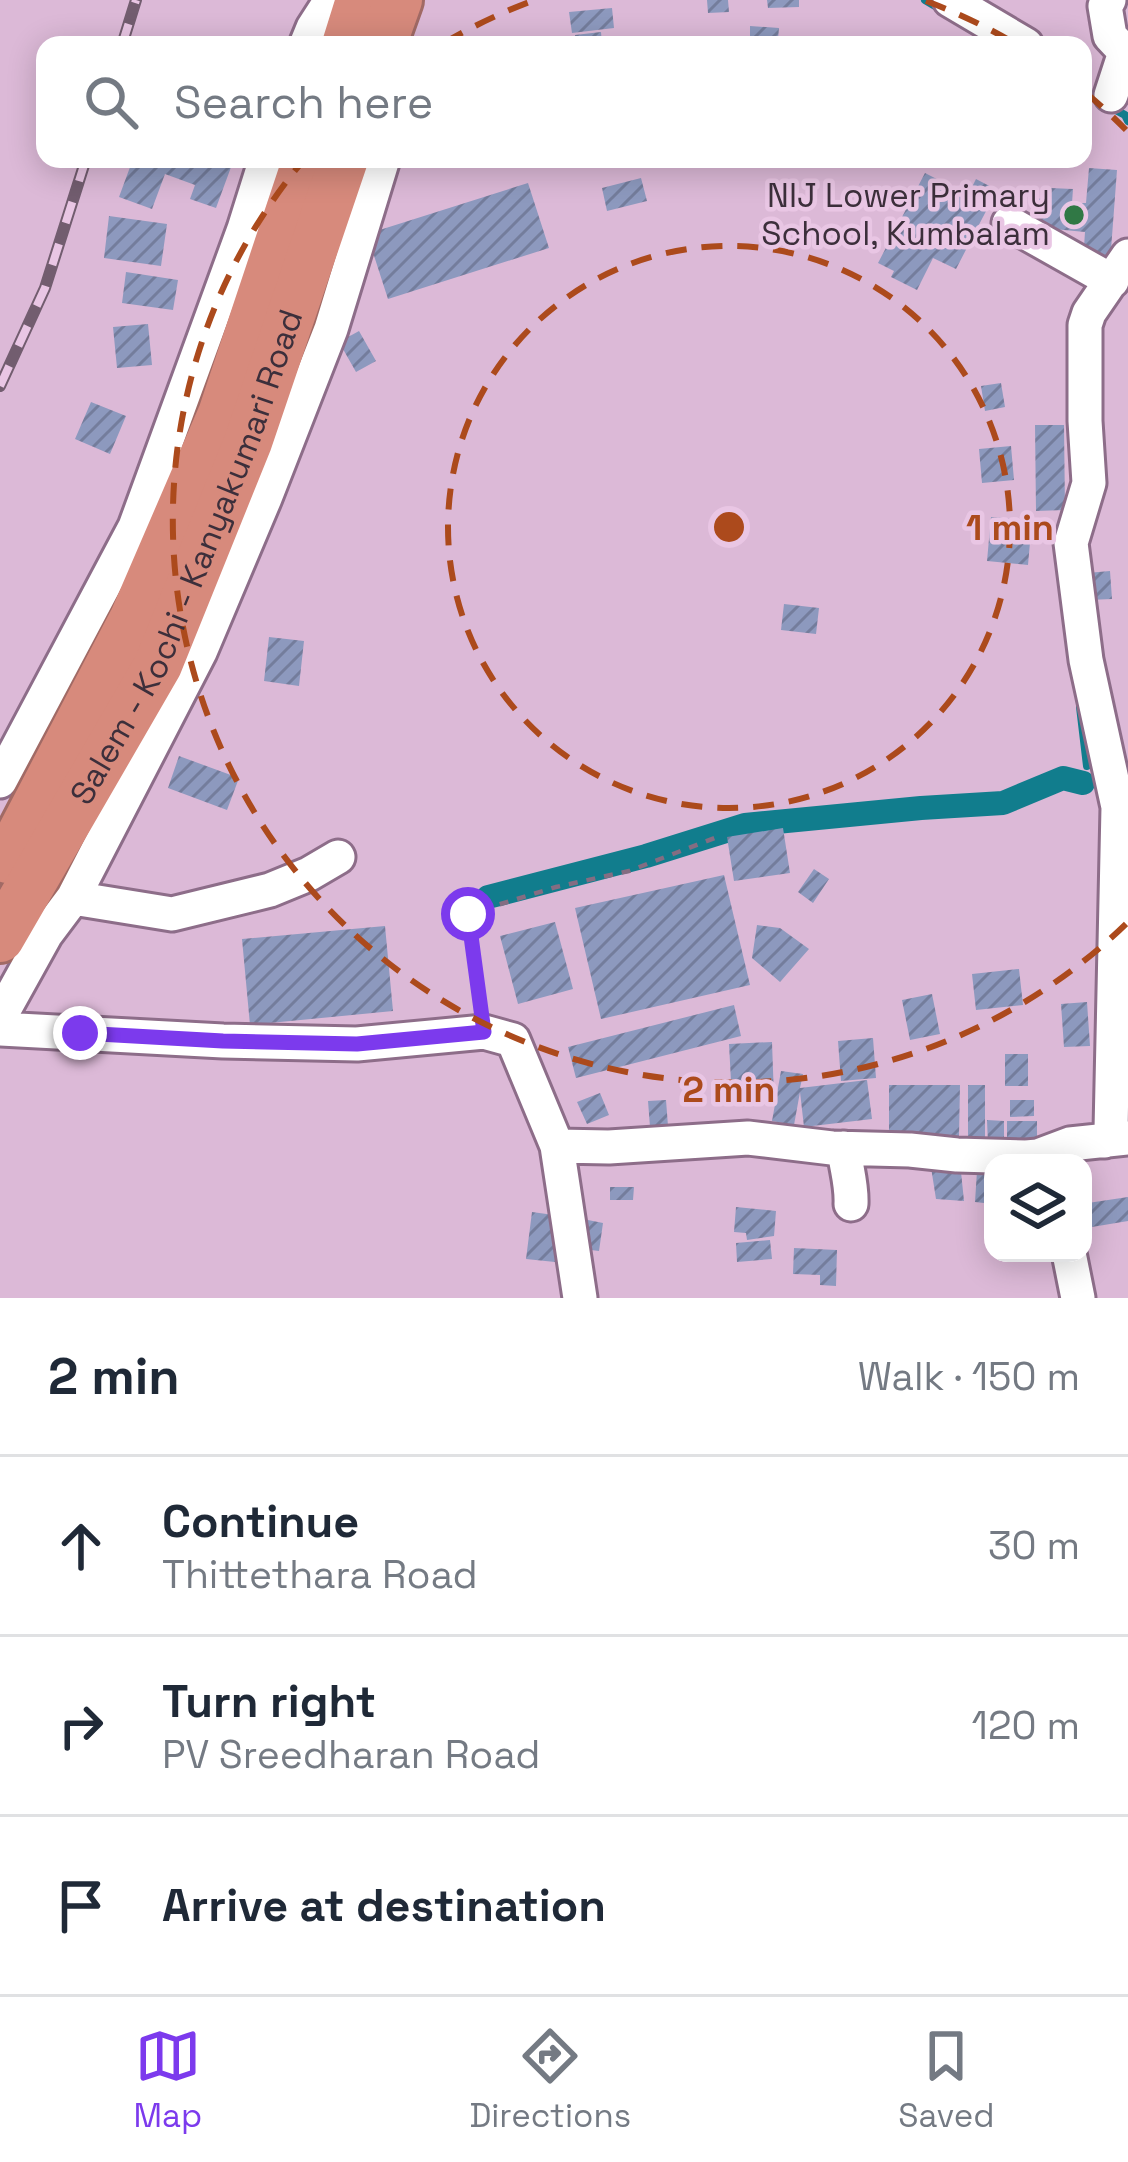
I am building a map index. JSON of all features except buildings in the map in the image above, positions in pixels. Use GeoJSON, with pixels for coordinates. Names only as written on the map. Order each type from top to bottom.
{"type":"FeatureCollection","features":[{"type":"Feature","properties":{"kind":"highway"},"geometry":{"type":"LineString","coordinates":[[349,36],[360,0]]}},
{"type":"Feature","properties":{"kind":"highway"},"geometry":{"type":"LineString","coordinates":[[386,36],[402,0]]}},
{"type":"Feature","properties":{"kind":"highway","name":"Salem - Kochi - Kanyakumari Road"},"geometry":{"type":"LineString","coordinates":[[0,874],[152,578],[222,414],[305,168]]}},
{"type":"Feature","properties":{"kind":"highway","name":"Salem - Kochi - Kanyakumari Road"},"geometry":{"type":"LineString","coordinates":[[0,938],[158,665],[248,442],[341,168]]}},
{"type":"Feature","properties":{"kind":"street"},"geometry":{"type":"LineString","coordinates":[[310,36],[332,0]]}},
{"type":"Feature","properties":{"kind":"street"},"geometry":{"type":"LineString","coordinates":[[400,36],[402,0]]}},
{"type":"Feature","properties":{"kind":"street"},"geometry":{"type":"LineString","coordinates":[[950,0],[1005,36]]}},
{"type":"Feature","properties":{"kind":"street"},"geometry":{"type":"LineString","coordinates":[[1107,92],[1127,53],[1110,36],[1105,6],[1109,0]]}},
{"type":"Feature","properties":{"kind":"street"},"geometry":{"type":"LineString","coordinates":[[0,781],[135,527],[263,168]]}},
{"type":"Feature","properties":{"kind":"street"},"geometry":{"type":"LineString","coordinates":[[0,1016],[46,934],[73,898],[200,652],[331,329],[379,168]]}},
{"type":"Feature","properties":{"kind":"street"},"geometry":{"type":"LineString","coordinates":[[1010,224],[1120,268],[1084,325],[1089,484],[1071,543],[1086,660],[1118,807],[1112,1130],[1116,1139],[1068,1154]]}},
{"type":"Feature","properties":{"kind":"street"},"geometry":{"type":"LineString","coordinates":[[73,898],[172,914],[270,890],[338,857]]}},
{"type":"Feature","properties":{"kind":"street"},"geometry":{"type":"LineString","coordinates":[[0,1029],[357,1044],[484,1032],[513,1040],[557,1146],[580,1298]]}},
{"type":"Feature","properties":{"kind":"street"},"geometry":{"type":"LineString","coordinates":[[557,1146],[748,1138],[984,1155]]}},
{"type":"Feature","properties":{"kind":"street"},"geometry":{"type":"LineString","coordinates":[[844,1148],[851,1204]]}},
{"type":"Feature","properties":{"kind":"street"},"geometry":{"type":"LineString","coordinates":[[1071,1262],[1078,1298]]}},
{"type":"Feature","properties":{"kind":"path"},"geometry":{"type":"LineString","coordinates":[[484,1032],[468,914],[629,871],[717,838]]}},
{"type":"Feature","properties":{"kind":"waterway"},"geometry":{"type":"LineString","coordinates":[[925,0],[942,10]]}},
{"type":"Feature","properties":{"kind":"waterway"},"geometry":{"type":"LineString","coordinates":[[1092,97],[1128,121]]}},
{"type":"Feature","properties":{"kind":"waterway"},"geometry":{"type":"LineString","coordinates":[[1080,707],[1087,766]]}},
{"type":"Feature","properties":{"kind":"waterway"},"geometry":{"type":"LineString","coordinates":[[488,897],[745,825],[1003,803],[1063,778],[1083,783]]}},
{"type":"Feature","properties":{"kind":"railway"},"geometry":{"type":"LineString","coordinates":[[125,36],[136,0]]}},
{"type":"Feature","properties":{"kind":"railway"},"geometry":{"type":"LineString","coordinates":[[0,386],[45,288],[83,168]]}},
{"type":"Feature","properties":{"kind":"place","name":"NIJ Lower Primary School, Kumbalam"},"geometry":{"type":"Point","coordinates":[1074,215]}},
{"type":"Feature","properties":{"kind":"route"},"geometry":{"type":"LineString","coordinates":[[80,1033],[357,1044],[484,1032],[468,914]]}}]}
